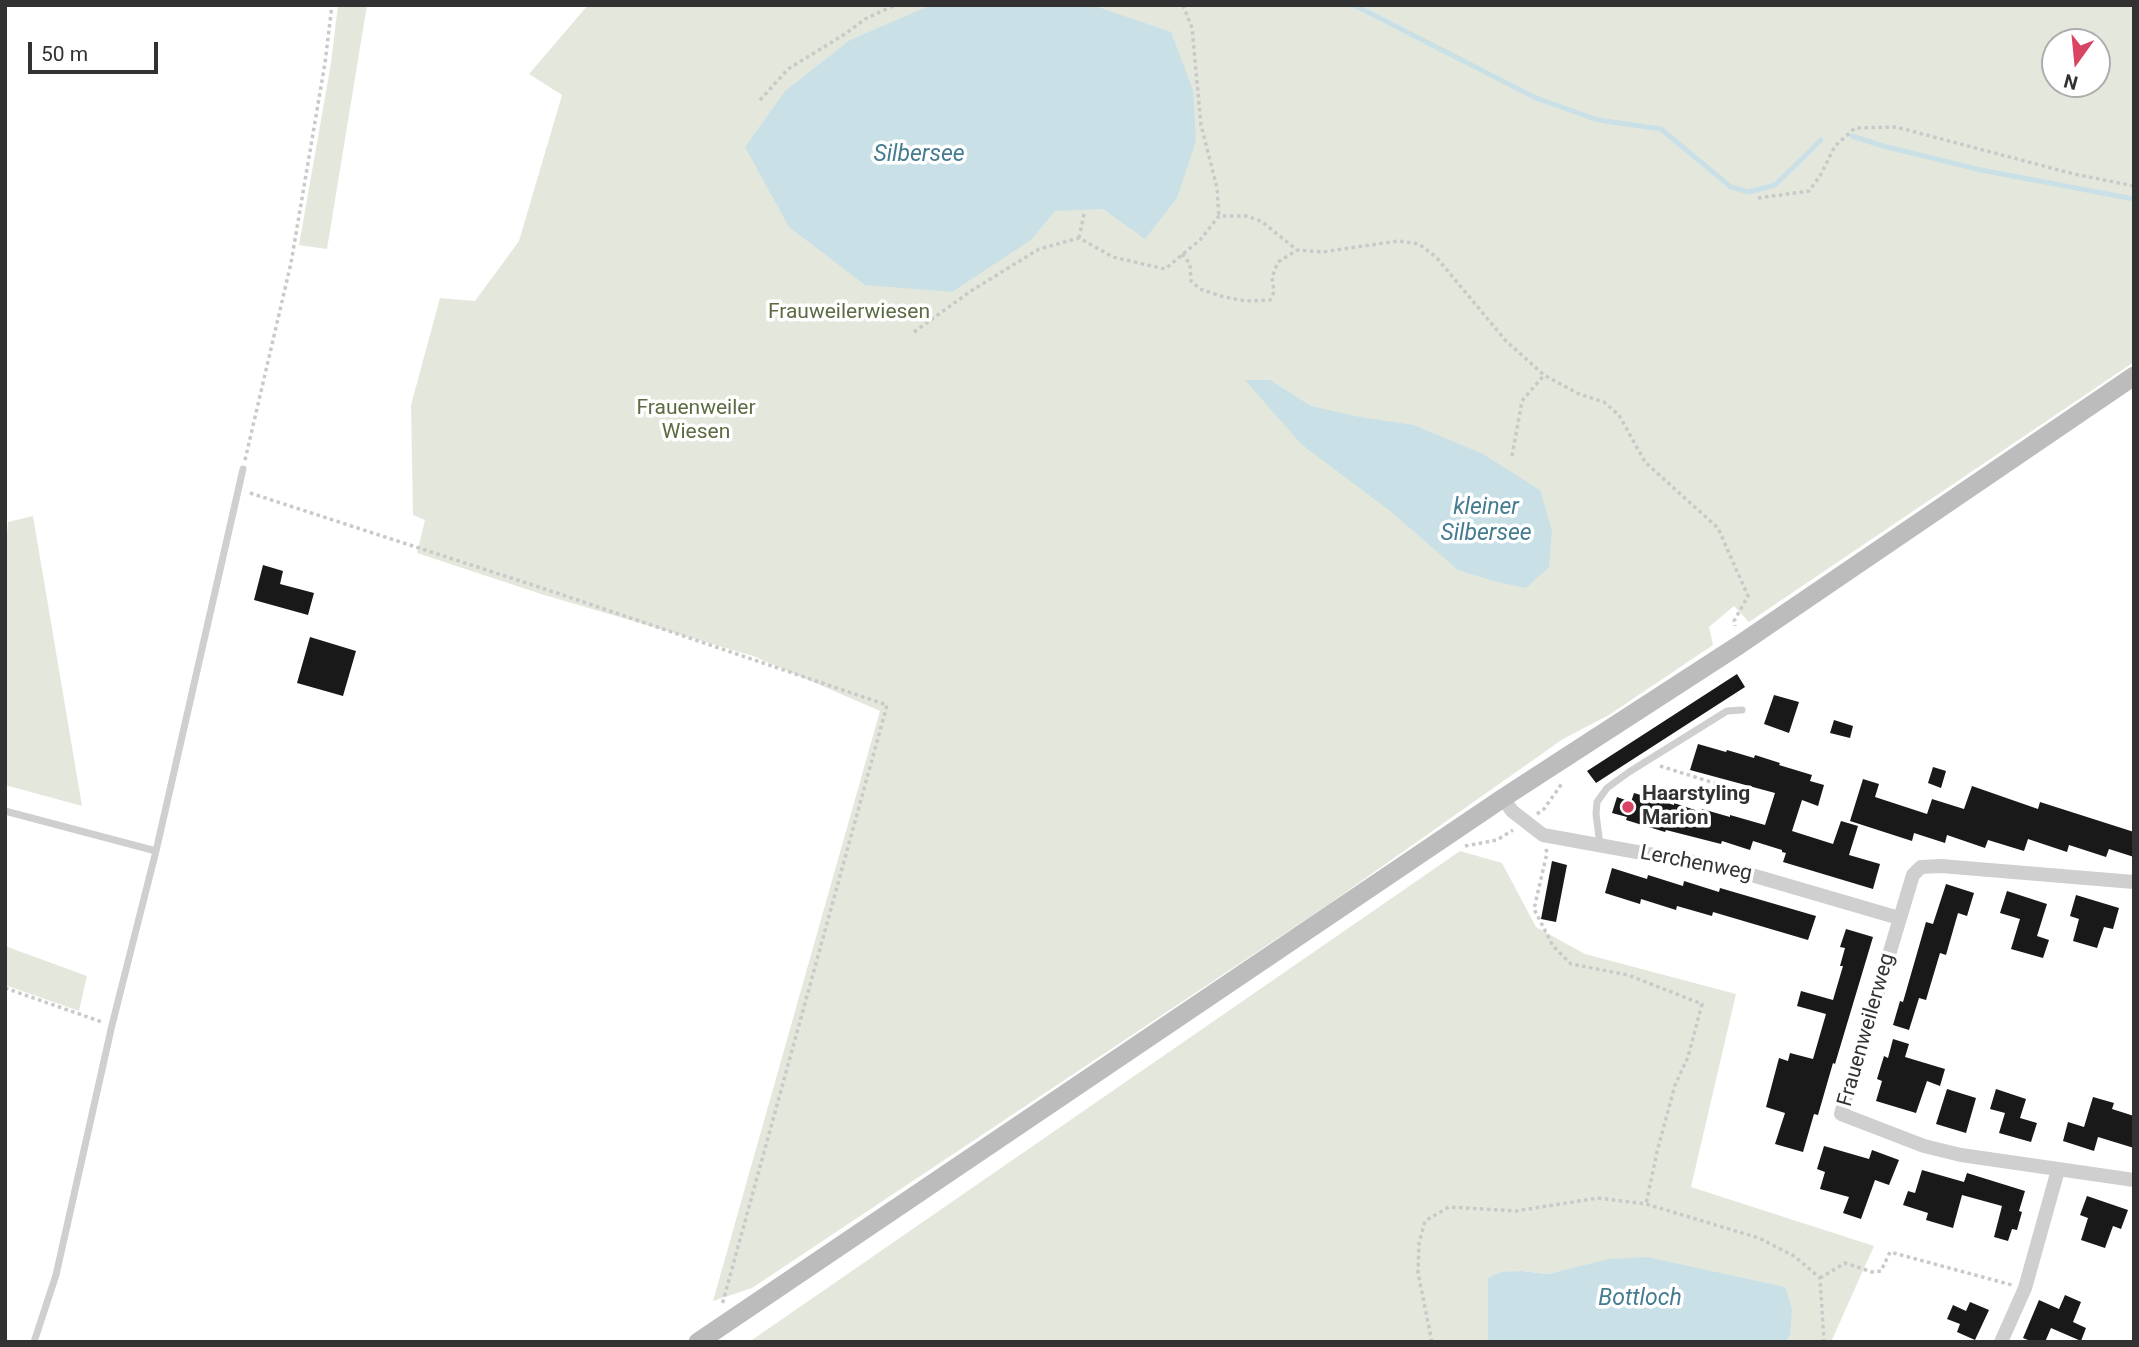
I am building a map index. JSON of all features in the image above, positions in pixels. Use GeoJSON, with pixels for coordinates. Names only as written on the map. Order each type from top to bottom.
{"type":"FeatureCollection","features":[{"type":"Feature","properties":{"kind":"main road"},"geometry":{"type":"LineString","coordinates":[[698,1342],[1503,798],[1751,637],[2134,376]]}},
{"type":"Feature","properties":{"kind":"street","name":"Lerchenweg"},"geometry":{"type":"LineString","coordinates":[[1503,798],[1513,811],[1543,835],[1731,869],[1899,918]]}},
{"type":"Feature","properties":{"kind":"street","name":"Frauenweilerweg"},"geometry":{"type":"LineString","coordinates":[[2134,882],[1941,866],[1921,867],[1913,875],[1899,918],[1841,1114],[1924,1146],[1961,1156],[2134,1180]]}},
{"type":"Feature","properties":{"kind":"street"},"geometry":{"type":"LineString","coordinates":[[2001,1342],[2025,1288],[2058,1170]]}},
{"type":"Feature","properties":{"kind":"lane"},"geometry":{"type":"LineString","coordinates":[[34,1342],[56,1275],[243,469]]}},
{"type":"Feature","properties":{"kind":"lane"},"geometry":{"type":"LineString","coordinates":[[1600,845],[1597,802],[1607,788],[1727,711],[1742,710]]}},
{"type":"Feature","properties":{"kind":"lane"},"geometry":{"type":"LineString","coordinates":[[5,811],[156,851]]}},
{"type":"Feature","properties":{"kind":"path"},"geometry":{"type":"LineString","coordinates":[[243,469],[291,263],[332,5]]}},
{"type":"Feature","properties":{"kind":"path"},"geometry":{"type":"LineString","coordinates":[[760,100],[788,69],[865,19],[895,5]]}},
{"type":"Feature","properties":{"kind":"path"},"geometry":{"type":"LineString","coordinates":[[914,332],[971,291],[1039,249],[1079,238],[1113,257],[1165,269],[1200,240],[1219,216],[1217,188],[1201,125],[1192,28],[1182,5]]}},
{"type":"Feature","properties":{"kind":"path"},"geometry":{"type":"LineString","coordinates":[[1758,198],[1810,191],[1835,146],[1854,128],[1896,127],[2074,174],[2134,186]]}},
{"type":"Feature","properties":{"kind":"path"},"geometry":{"type":"LineString","coordinates":[[1079,238],[1084,214]]}},
{"type":"Feature","properties":{"kind":"path"},"geometry":{"type":"LineString","coordinates":[[1219,216],[1246,216],[1261,221],[1297,250],[1323,252],[1398,241],[1419,244],[1437,258],[1506,341],[1544,375],[1579,394],[1604,402],[1619,415],[1646,462],[1718,528],[1748,596],[1734,621]]}},
{"type":"Feature","properties":{"kind":"path"},"geometry":{"type":"LineString","coordinates":[[1182,254],[1190,264],[1191,281],[1200,289],[1246,301],[1270,300],[1274,292],[1272,278],[1278,262],[1297,250]]}},
{"type":"Feature","properties":{"kind":"path"},"geometry":{"type":"LineString","coordinates":[[1512,456],[1522,401],[1544,375]]}},
{"type":"Feature","properties":{"kind":"path"},"geometry":{"type":"LineString","coordinates":[[238,489],[887,705],[715,1330]]}},
{"type":"Feature","properties":{"kind":"path"},"geometry":{"type":"LineString","coordinates":[[1645,762],[1749,794]]}},
{"type":"Feature","properties":{"kind":"path"},"geometry":{"type":"LineString","coordinates":[[1543,835],[1547,853],[1534,909],[1553,946],[1571,964],[1628,975],[1702,1004],[1688,1057],[1675,1085],[1646,1204]]}},
{"type":"Feature","properties":{"kind":"path"},"geometry":{"type":"LineString","coordinates":[[5,988],[112,1025]]}},
{"type":"Feature","properties":{"kind":"path"},"geometry":{"type":"LineString","coordinates":[[1432,1342],[1419,1273],[1419,1243],[1425,1222],[1449,1207],[1516,1211],[1598,1198],[1646,1204],[1759,1238],[1794,1256],[1821,1278],[1824,1342]]}},
{"type":"Feature","properties":{"kind":"path"},"geometry":{"type":"LineString","coordinates":[[1821,1278],[1845,1263],[1872,1272],[1881,1272],[1890,1252],[2025,1288]]}},
{"type":"Feature","properties":{"kind":"green space"},"geometry":{"type":"Polygon","coordinates":[[[338,5],[367,5],[327,249],[299,245],[331,63],[338,5]]]}},
{"type":"Feature","properties":{"kind":"green space"},"geometry":{"type":"Polygon","coordinates":[[[588,5],[2134,5],[2134,362],[1749,622],[1734,606],[1709,627],[1713,645],[1609,715],[1563,739],[1326,906],[752,1288],[713,1301],[880,711],[753,656],[544,595],[417,553],[425,520],[413,515],[411,405],[440,298],[475,301],[519,241],[562,95],[529,74],[588,5]]]}},
{"type":"Feature","properties":{"kind":"green space"},"geometry":{"type":"Polygon","coordinates":[[[33,516],[82,806],[5,785],[5,559],[8,522],[33,516]]]}},
{"type":"Feature","properties":{"kind":"green space"},"geometry":{"type":"Polygon","coordinates":[[[1460,851],[1502,863],[1536,927],[1585,954],[1736,994],[1691,1187],[1874,1246],[1831,1342],[1786,1342],[1790,1335],[1575,1268],[1548,1274],[1522,1271],[1488,1278],[1488,1342],[749,1342],[1460,851]]]}},
{"type":"Feature","properties":{"kind":"green space"},"geometry":{"type":"Polygon","coordinates":[[[5,946],[87,976],[79,1011],[5,985],[5,946]]]}},
{"type":"Feature","properties":{"kind":"water","name":"Silbersee"},"geometry":{"type":"Polygon","coordinates":[[[931,5],[1092,5],[1171,32],[1193,90],[1196,141],[1177,198],[1145,239],[1103,209],[1055,211],[1031,240],[952,292],[865,285],[789,227],[745,147],[785,91],[850,40],[931,5]]]}},
{"type":"Feature","properties":{"kind":"water","name":"kleiner Silbersee"},"geometry":{"type":"Polygon","coordinates":[[[1245,380],[1270,380],[1311,406],[1414,425],[1483,454],[1540,490],[1552,531],[1549,567],[1526,588],[1458,570],[1389,510],[1301,444],[1245,380]]]}},
{"type":"Feature","properties":{"kind":"water","name":"Bottloch"},"geometry":{"type":"Polygon","coordinates":[[[1647,1257],[1785,1287],[1792,1309],[1790,1335],[1786,1342],[1488,1342],[1488,1278],[1501,1272],[1548,1274],[1609,1259],[1647,1257]]]}},
{"type":"Feature","properties":{"kind":"building"},"geometry":{"type":"Polygon","coordinates":[[[263,565],[283,571],[280,584],[314,593],[308,615],[254,600],[263,565]]]}},
{"type":"Feature","properties":{"kind":"building"},"geometry":{"type":"Polygon","coordinates":[[[310,637],[356,651],[343,696],[297,683],[310,637]]]}},
{"type":"Feature","properties":{"kind":"building"},"geometry":{"type":"Polygon","coordinates":[[[1737,674],[1745,687],[1596,783],[1587,771],[1737,674]]]}},
{"type":"Feature","properties":{"kind":"building"},"geometry":{"type":"Polygon","coordinates":[[[1774,695],[1799,702],[1789,733],[1764,724],[1774,695]]]}},
{"type":"Feature","properties":{"kind":"building"},"geometry":{"type":"Polygon","coordinates":[[[1834,720],[1853,726],[1850,738],[1830,733],[1834,720]]]}},
{"type":"Feature","properties":{"kind":"building"},"geometry":{"type":"Polygon","coordinates":[[[1698,744],[1754,758],[1755,755],[1812,775],[1810,781],[1824,785],[1818,806],[1802,800],[1792,831],[1833,844],[1841,821],[1858,826],[1849,855],[1880,864],[1873,889],[1783,862],[1786,853],[1782,850],[1753,841],[1750,850],[1722,841],[1721,844],[1666,830],[1665,832],[1612,813],[1617,797],[1631,802],[1634,793],[1701,812],[1702,809],[1765,825],[1775,793],[1690,770],[1698,744]]]}},
{"type":"Feature","properties":{"kind":"building"},"geometry":{"type":"Polygon","coordinates":[[[1933,767],[1946,771],[1941,788],[1928,783],[1933,767]]]}},
{"type":"Feature","properties":{"kind":"building"},"geometry":{"type":"Polygon","coordinates":[[[1863,779],[1879,784],[1875,797],[1927,814],[1932,799],[1964,809],[1972,786],[2038,809],[2040,802],[2134,832],[2134,857],[2109,849],[2106,857],[2069,845],[2067,852],[2028,839],[2024,851],[1988,840],[1985,848],[1947,835],[1945,843],[1914,833],[1912,841],[1850,821],[1863,779]]]}},
{"type":"Feature","properties":{"kind":"building"},"geometry":{"type":"Polygon","coordinates":[[[1552,861],[1567,865],[1556,922],[1541,919],[1552,861]]]}},
{"type":"Feature","properties":{"kind":"building"},"geometry":{"type":"Polygon","coordinates":[[[1612,868],[1683,886],[1684,881],[1719,892],[1720,888],[1816,916],[1808,940],[1713,912],[1712,916],[1677,906],[1676,910],[1641,899],[1640,904],[1605,893],[1612,868]]]}},
{"type":"Feature","properties":{"kind":"building"},"geometry":{"type":"Polygon","coordinates":[[[1946,884],[1974,893],[1967,916],[1958,913],[1946,955],[1940,953],[1926,1000],[1919,998],[1909,1030],[1893,1025],[1900,1001],[1903,1002],[1926,922],[1933,924],[1946,884]]]}},
{"type":"Feature","properties":{"kind":"building"},"geometry":{"type":"Polygon","coordinates":[[[2007,891],[2047,904],[2037,936],[2049,940],[2043,958],[2011,949],[2020,919],[2000,913],[2007,891]]]}},
{"type":"Feature","properties":{"kind":"building"},"geometry":{"type":"Polygon","coordinates":[[[2076,895],[2119,908],[2113,929],[2104,927],[2097,948],[2073,941],[2079,919],[2070,916],[2076,895]]]}},
{"type":"Feature","properties":{"kind":"building"},"geometry":{"type":"Polygon","coordinates":[[[1846,929],[1873,937],[1835,1064],[1833,1063],[1818,1115],[1814,1114],[1803,1152],[1775,1144],[1785,1113],[1766,1107],[1779,1058],[1788,1061],[1790,1053],[1813,1059],[1826,1014],[1797,1006],[1801,991],[1833,1000],[1843,966],[1840,966],[1845,948],[1840,947],[1846,929]]]}},
{"type":"Feature","properties":{"kind":"building"},"geometry":{"type":"Polygon","coordinates":[[[1893,1039],[1909,1044],[1905,1057],[1945,1069],[1940,1086],[1927,1081],[1916,1113],[1876,1101],[1882,1081],[1877,1079],[1884,1056],[1888,1058],[1893,1039]]]}},
{"type":"Feature","properties":{"kind":"building"},"geometry":{"type":"Polygon","coordinates":[[[1947,1089],[1976,1098],[1966,1133],[1936,1124],[1947,1089]]]}},
{"type":"Feature","properties":{"kind":"building"},"geometry":{"type":"Polygon","coordinates":[[[1996,1089],[2026,1099],[2020,1118],[2037,1123],[2031,1142],[1999,1133],[2005,1113],[1990,1109],[1996,1089]]]}},
{"type":"Feature","properties":{"kind":"building"},"geometry":{"type":"Polygon","coordinates":[[[2093,1097],[2114,1103],[2112,1109],[2134,1116],[2134,1148],[2098,1137],[2094,1151],[2063,1141],[2068,1122],[2084,1127],[2093,1097]]]}},
{"type":"Feature","properties":{"kind":"building"},"geometry":{"type":"Polygon","coordinates":[[[1824,1146],[1869,1159],[1872,1150],[1899,1160],[1889,1185],[1875,1180],[1861,1219],[1843,1213],[1849,1197],[1820,1189],[1825,1172],[1817,1169],[1824,1146]]]}},
{"type":"Feature","properties":{"kind":"building"},"geometry":{"type":"Polygon","coordinates":[[[1922,1170],[1964,1182],[1967,1173],[2025,1191],[2017,1230],[2012,1229],[2008,1241],[1994,1237],[2002,1206],[1962,1195],[1953,1228],[1926,1220],[1928,1213],[1903,1205],[1908,1191],[1915,1193],[1922,1170]]]}},
{"type":"Feature","properties":{"kind":"building"},"geometry":{"type":"Polygon","coordinates":[[[2087,1196],[2128,1210],[2121,1229],[2113,1226],[2105,1248],[2081,1240],[2088,1218],[2080,1215],[2087,1196]]]}},
{"type":"Feature","properties":{"kind":"building"},"geometry":{"type":"Polygon","coordinates":[[[2065,1295],[2081,1302],[2073,1322],[2086,1328],[2081,1341],[2051,1328],[2045,1342],[2033,1342],[2023,1338],[2039,1300],[2059,1309],[2065,1295]]]}},
{"type":"Feature","properties":{"kind":"building"},"geometry":{"type":"Polygon","coordinates":[[[1970,1302],[1989,1310],[1975,1340],[1957,1332],[1960,1324],[1947,1319],[1953,1305],[1966,1311],[1970,1302]]]}},
{"type":"Feature","properties":{"kind":"waterway"},"geometry":{"type":"LineString","coordinates":[[1354,5],[1536,98],[1598,120],[1661,129],[1731,187],[1749,192],[1775,185],[1821,140]]}},
{"type":"Feature","properties":{"kind":"waterway"},"geometry":{"type":"LineString","coordinates":[[1852,136],[1981,170],[2134,199]]}},
{"type":"Feature","properties":{"kind":"place","name":"Haarstyling Marion"},"geometry":{"type":"Point","coordinates":[1628,807]}},
{"type":"Feature","properties":{"kind":"park label","name":"Frauweilerwiesen"},"geometry":{"type":"Point","coordinates":[849,313]}},
{"type":"Feature","properties":{"kind":"park label","name":"Frauenweiler Wiesen"},"geometry":{"type":"Point","coordinates":[696,421]}}]}
